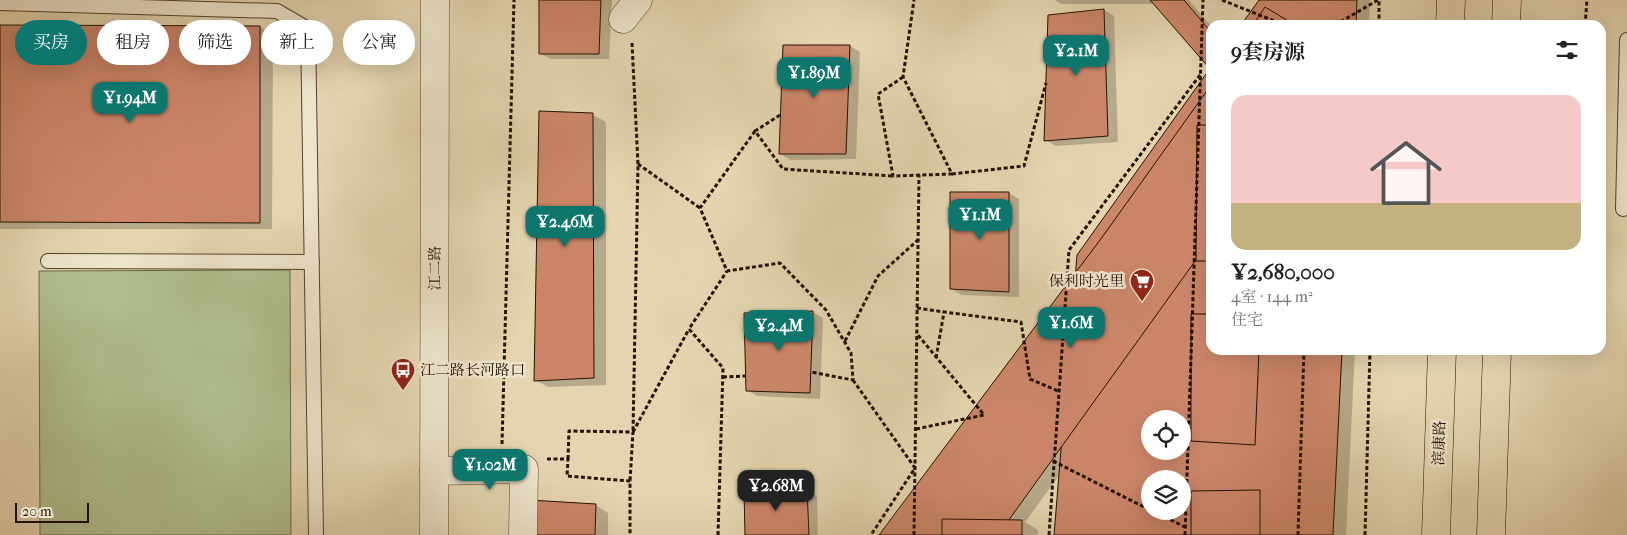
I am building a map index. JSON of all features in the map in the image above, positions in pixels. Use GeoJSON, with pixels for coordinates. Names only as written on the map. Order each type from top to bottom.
{"type":"FeatureCollection","features":[{"type":"Feature","properties":{"kind":"main road"},"geometry":{"type":"LineString","coordinates":[[1450,20],[1451,0]]}},
{"type":"Feature","properties":{"kind":"main road"},"geometry":{"type":"LineString","coordinates":[[1506,20],[1507,0]]}},
{"type":"Feature","properties":{"kind":"main road","name":"滨康路"},"geometry":{"type":"LineString","coordinates":[[1436,535],[1442,355]]}},
{"type":"Feature","properties":{"kind":"main road"},"geometry":{"type":"LineString","coordinates":[[1491,535],[1497,355]]}},
{"type":"Feature","properties":{"kind":"street","name":"江二路"},"geometry":{"type":"LineString","coordinates":[[434,535],[436,0]]}},
{"type":"Feature","properties":{"kind":"street"},"geometry":{"type":"LineString","coordinates":[[434,471],[524,469],[523,535]]}},
{"type":"Feature","properties":{"kind":"lane"},"geometry":{"type":"LineString","coordinates":[[0,3],[277,11],[308,29],[316,535]]}},
{"type":"Feature","properties":{"kind":"lane"},"geometry":{"type":"LineString","coordinates":[[1622,209],[1627,40]]}},
{"type":"Feature","properties":{"kind":"lane"},"geometry":{"type":"LineString","coordinates":[[48,261],[312,262]]}},
{"type":"Feature","properties":{"kind":"path"},"geometry":{"type":"LineString","coordinates":[[502,446],[514,0]]}},
{"type":"Feature","properties":{"kind":"path"},"geometry":{"type":"LineString","coordinates":[[914,0],[903,77],[952,174]]}},
{"type":"Feature","properties":{"kind":"path"},"geometry":{"type":"LineString","coordinates":[[1184,535],[1203,0]]}},
{"type":"Feature","properties":{"kind":"path"},"geometry":{"type":"LineString","coordinates":[[1222,0],[1272,20]]}},
{"type":"Feature","properties":{"kind":"path"},"geometry":{"type":"LineString","coordinates":[[1343,20],[1379,0],[1379,20]]}},
{"type":"Feature","properties":{"kind":"path"},"geometry":{"type":"LineString","coordinates":[[1585,20],[1586,0]]}},
{"type":"Feature","properties":{"kind":"path"},"geometry":{"type":"LineString","coordinates":[[630,535],[638,164],[631,20]]}},
{"type":"Feature","properties":{"kind":"path"},"geometry":{"type":"LineString","coordinates":[[1049,535],[1069,250],[1201,75]]}},
{"type":"Feature","properties":{"kind":"path"},"geometry":{"type":"LineString","coordinates":[[894,176],[878,94],[903,77]]}},
{"type":"Feature","properties":{"kind":"path"},"geometry":{"type":"LineString","coordinates":[[755,131],[783,169],[894,176],[952,174],[1024,166],[1046,83]]}},
{"type":"Feature","properties":{"kind":"path"},"geometry":{"type":"LineString","coordinates":[[700,208],[755,131],[780,115]]}},
{"type":"Feature","properties":{"kind":"path"},"geometry":{"type":"LineString","coordinates":[[638,164],[700,208],[727,271]]}},
{"type":"Feature","properties":{"kind":"path"},"geometry":{"type":"LineString","coordinates":[[914,535],[919,175]]}},
{"type":"Feature","properties":{"kind":"path"},"geometry":{"type":"LineString","coordinates":[[845,342],[878,276],[918,239]]}},
{"type":"Feature","properties":{"kind":"path"},"geometry":{"type":"LineString","coordinates":[[632,432],[690,329],[727,271],[780,263],[826,310],[851,353],[852,380],[915,468]]}},
{"type":"Feature","properties":{"kind":"path"},"geometry":{"type":"LineString","coordinates":[[917,308],[1022,322],[1030,378],[1058,391]]}},
{"type":"Feature","properties":{"kind":"path"},"geometry":{"type":"LineString","coordinates":[[936,358],[944,312]]}},
{"type":"Feature","properties":{"kind":"path"},"geometry":{"type":"LineString","coordinates":[[690,329],[723,368],[718,535]]}},
{"type":"Feature","properties":{"kind":"path"},"geometry":{"type":"LineString","coordinates":[[916,429],[984,415],[917,334]]}},
{"type":"Feature","properties":{"kind":"path"},"geometry":{"type":"LineString","coordinates":[[1298,535],[1304,355]]}},
{"type":"Feature","properties":{"kind":"path"},"geometry":{"type":"LineString","coordinates":[[1365,535],[1370,355]]}},
{"type":"Feature","properties":{"kind":"path"},"geometry":{"type":"LineString","coordinates":[[811,372],[852,380]]}},
{"type":"Feature","properties":{"kind":"path"},"geometry":{"type":"LineString","coordinates":[[723,377],[745,376]]}},
{"type":"Feature","properties":{"kind":"path"},"geometry":{"type":"LineString","coordinates":[[630,481],[567,476],[569,431],[632,432]]}},
{"type":"Feature","properties":{"kind":"path"},"geometry":{"type":"LineString","coordinates":[[539,459],[568,459]]}},
{"type":"Feature","properties":{"kind":"path"},"geometry":{"type":"LineString","coordinates":[[1053,461],[1141,505]]}},
{"type":"Feature","properties":{"kind":"path"},"geometry":{"type":"LineString","coordinates":[[872,535],[915,468]]}},
{"type":"Feature","properties":{"kind":"path"},"geometry":{"type":"LineString","coordinates":[[1171,520],[1185,527]]}},
{"type":"Feature","properties":{"kind":"green space"},"geometry":{"type":"Polygon","coordinates":[[[290,270],[291,535],[40,535],[39,271],[290,270]]]}},
{"type":"Feature","properties":{"kind":"building"},"geometry":{"type":"Polygon","coordinates":[[[539,0],[601,0],[599,54],[539,54],[539,0]]]}},
{"type":"Feature","properties":{"kind":"building"},"geometry":{"type":"Polygon","coordinates":[[[1150,0],[1184,0],[1206,26],[1206,64],[1150,0]]]}},
{"type":"Feature","properties":{"kind":"building"},"geometry":{"type":"Polygon","coordinates":[[[1259,0],[1357,0],[1356,20],[1245,20],[1259,0]]]}},
{"type":"Feature","properties":{"kind":"building"},"geometry":{"type":"Polygon","coordinates":[[[1265,7],[1287,20],[1256,20],[1265,7]]]}},
{"type":"Feature","properties":{"kind":"building"},"geometry":{"type":"Polygon","coordinates":[[[1104,9],[1108,136],[1044,141],[1048,15],[1104,9]]]}},
{"type":"Feature","properties":{"kind":"building"},"geometry":{"type":"Polygon","coordinates":[[[0,25],[15,25],[15,65],[87,65],[87,25],[97,25],[97,65],[169,65],[169,26],[179,26],[179,65],[251,65],[251,26],[260,26],[260,223],[0,222],[0,25]]]}},
{"type":"Feature","properties":{"kind":"building"},"geometry":{"type":"Polygon","coordinates":[[[783,45],[850,45],[846,154],[779,154],[783,45]]]}},
{"type":"Feature","properties":{"kind":"building","name":"保利时光里"},"geometry":{"type":"Polygon","coordinates":[[[1206,74],[1206,355],[1342,355],[1333,535],[1054,535],[1077,255],[1206,74]]]}},
{"type":"Feature","properties":{"kind":"building"},"geometry":{"type":"Polygon","coordinates":[[[1206,92],[1206,246],[998,535],[879,535],[1103,236],[1206,92]]]}},
{"type":"Feature","properties":{"kind":"building"},"geometry":{"type":"Polygon","coordinates":[[[539,111],[593,113],[594,378],[534,381],[539,111]]]}},
{"type":"Feature","properties":{"kind":"building"},"geometry":{"type":"Polygon","coordinates":[[[1197,125],[1206,125],[1206,261],[1196,261],[1197,125]]]}},
{"type":"Feature","properties":{"kind":"building"},"geometry":{"type":"Polygon","coordinates":[[[950,192],[1009,192],[1009,292],[950,289],[950,192]]]}},
{"type":"Feature","properties":{"kind":"building"},"geometry":{"type":"Polygon","coordinates":[[[813,311],[810,393],[746,391],[744,313],[813,311]]]}},
{"type":"Feature","properties":{"kind":"building"},"geometry":{"type":"Polygon","coordinates":[[[1191,314],[1206,314],[1206,355],[1259,355],[1255,445],[1191,441],[1191,314]]]}},
{"type":"Feature","properties":{"kind":"building"},"geometry":{"type":"Polygon","coordinates":[[[807,489],[809,535],[745,535],[744,490],[807,489]]]}},
{"type":"Feature","properties":{"kind":"building"},"geometry":{"type":"Polygon","coordinates":[[[1260,490],[1260,535],[1191,535],[1191,491],[1260,490]]]}},
{"type":"Feature","properties":{"kind":"building"},"geometry":{"type":"Polygon","coordinates":[[[529,500],[596,504],[595,535],[529,535],[529,500]]]}},
{"type":"Feature","properties":{"kind":"building"},"geometry":{"type":"Polygon","coordinates":[[[942,519],[1022,520],[1022,535],[942,535],[942,519]]]}},
{"type":"Feature","properties":{"kind":"place","name":"保利时光里"},"geometry":{"type":"Point","coordinates":[1142,302]}},
{"type":"Feature","properties":{"kind":"place","name":"江二路长河路口"},"geometry":{"type":"Point","coordinates":[403,391]}}]}
